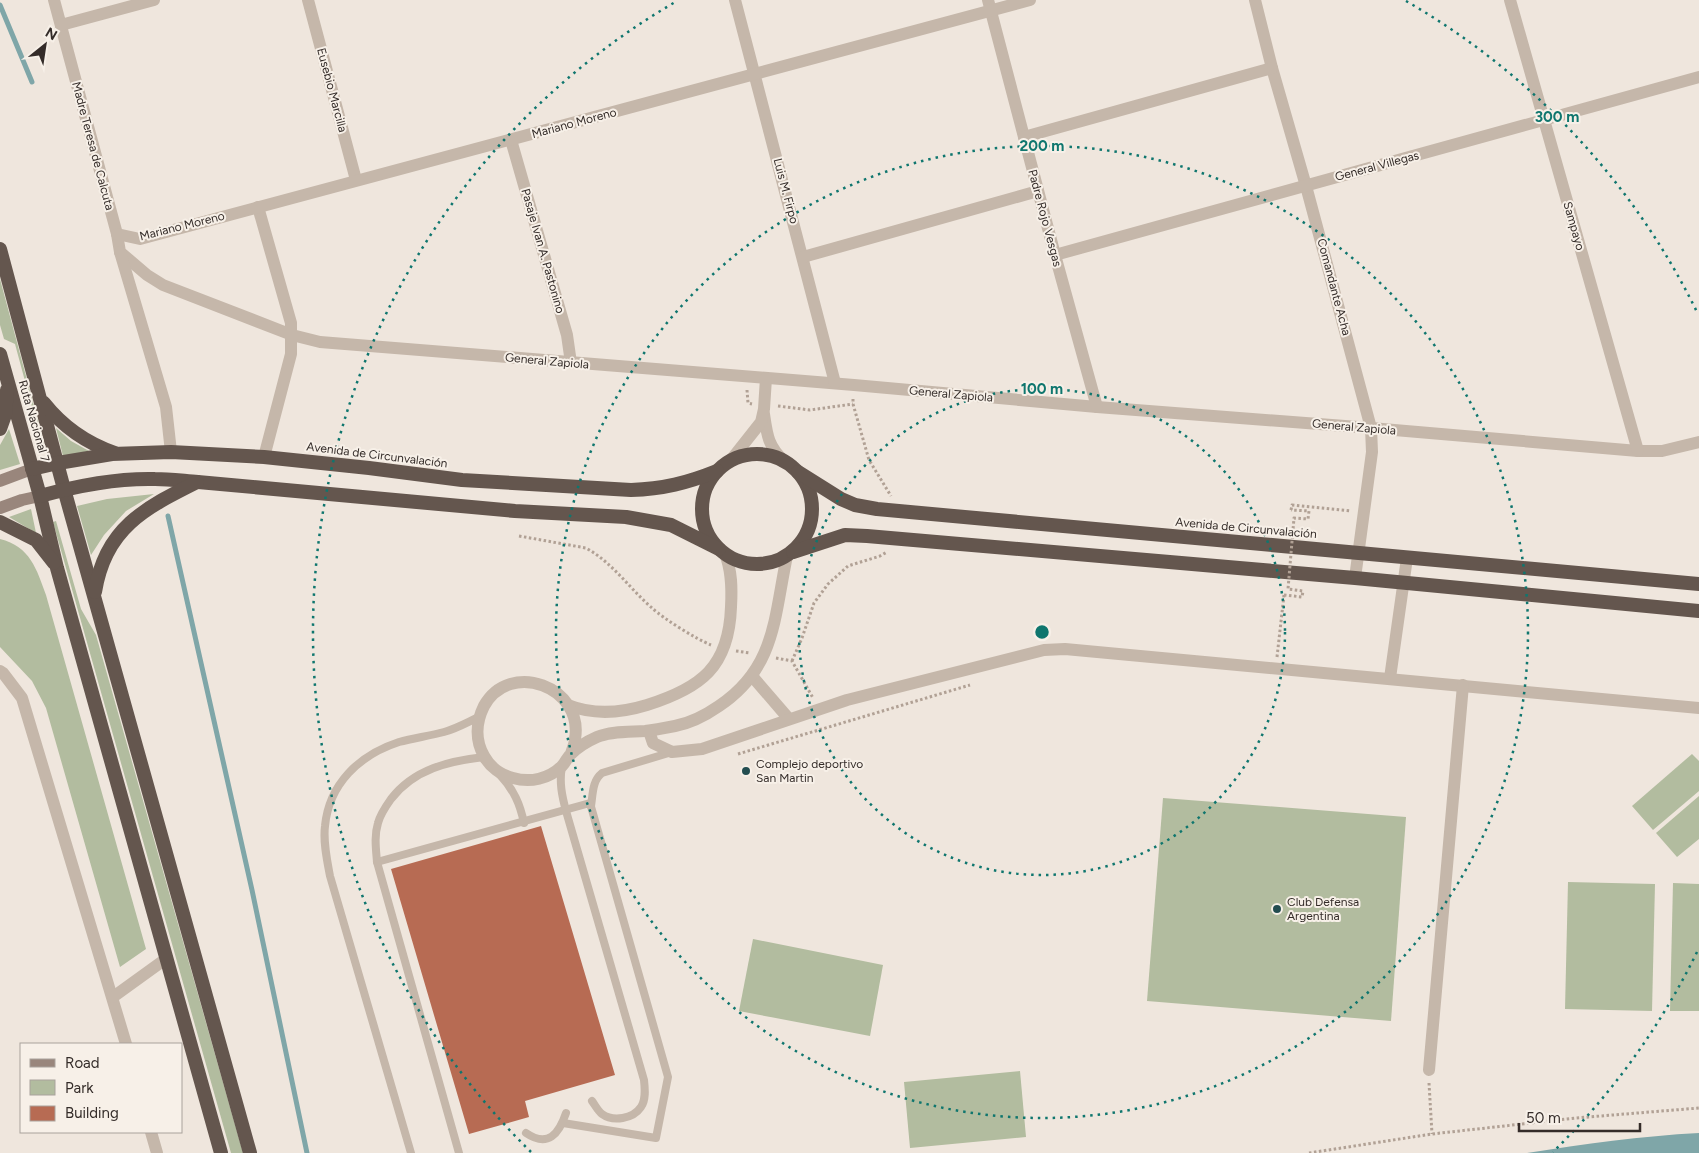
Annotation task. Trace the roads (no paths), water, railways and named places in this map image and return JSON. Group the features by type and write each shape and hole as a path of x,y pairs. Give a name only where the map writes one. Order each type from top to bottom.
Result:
{"highway":[{"path":"0,249 64,489 250,1153"},
{"name":"Ruta Nacional 7","path":"0,354 220,1153"},
{"path":"0,429 5,415 7,379"},
{"path":"41,398 64,425 75,433 100,447 121,454"},
{"name":"Avenida de Circunvalación","path":"32,469 58,462 112,454 170,452 264,457 462,480 631,490 675,486 717,471 732,460 749,455 767,455 784,461 841,499 855,505 877,509 1699,584"},
{"name":"Avenida de Circunvalación","path":"717,471 707,486 702,504 703,522 710,539 722,552"},
{"name":"Avenida de Circunvalación","path":"790,554 804,540 811,524 813,505 809,488 798,472"},
{"path":"40,496 64,489 128,480 154,479 198,482 515,511 626,517 671,525 738,562 757,565 775,562 790,554 845,535 1354,578 1699,611"},
{"path":"94,597 98,572 107,551 123,530 147,508 198,482"},
{"path":"0,522 36,540 58,568"}],"main road":[{"path":"0,480 32,469"},
{"path":"0,508 40,496"}],"street":[{"name":"Madre Teresa de Calcuta","path":"54,0 117,234 120,252 166,408 170,452"},
{"path":"61,25 154,0"},
{"name":"Eusebio Marcilla","path":"308,0 356,180"},
{"name":"Luis M. Firpo","path":"734,0 835,383"},
{"name":"Mariano Moreno","path":"117,234 140,239 755,74 990,5 1030,0"},
{"name":"Comandante Acha","path":"1255,0 1272,68 1372,428 1372,452 1365,512 1354,578"},
{"name":"Sampayo","path":"1510,0 1638,451"},
{"name":"Padre Rojo Vesgas","path":"990,5 1097,407"},
{"path":"1024,136 1272,68"},
{"name":"General Villegas","path":"1055,255 1699,77"},
{"name":"Pasaje Ivan A. Pastonino","path":"511,140 567,335 571,363"},
{"path":"803,257 1038,191"},
{"path":"258,207 291,323 292,335 291,354 264,457"},
{"name":"General Zapiola","path":"120,252 147,276 163,285 292,335 320,342 835,383 1097,407 1638,451 1662,451 1699,442"},
{"path":"766,378 764,407 767,438 774,451 784,461"},
{"path":"732,460 760,422 764,407"},
{"path":"568,705 581,710 614,712 668,698 702,680 722,655 728,636 732,591 730,567 722,552"},
{"path":"571,754 576,740 576,725 568,705 552,689 538,683 523,682 508,685 496,692 486,703 479,717 478,737 484,757 494,768 507,776 521,780 536,780 550,775 584,744 602,736 678,726 703,716 740,690 752,676 764,656 780,602 782,580 790,554"},
{"path":"1390,678 1405,584 1407,558"},
{"path":"648,731 653,743 672,752 702,749 847,700 1044,650 1064,649 1699,708"},
{"path":"0,671 22,698 126,1043"},
{"path":"752,676 789,719"},
{"path":"1429,1070 1463,685"},
{"path":"113,997 167,958"},
{"path":"151,1133 157,1153"}],"lane":[{"path":"411,1153 330,876 325,827 330,800 343,778 360,762 378,750 400,742 446,732 479,717"},
{"path":"563,1123 656,1138 668,1077 591,806 597,778 602,773 672,752"},
{"path":"459,1153 377,862 375,839 378,822 386,806 401,787 420,774 437,766 484,757"},
{"path":"562,766 560,787 566,811 644,1080 645,1093 641,1107 633,1114 624,1118 612,1118 601,1113 592,1101"},
{"path":"494,768 510,786 521,808 524,823"},
{"path":"377,862 524,823 590,803 591,806"},
{"path":"526,1133 546,1140 555,1135 563,1123 566,1113"}],"water":[{"path":"1699,1133 1699,1153 1527,1153 1656,1136"}],"waterway":[{"path":"0,5 32,82"},
{"path":"168,516 252,890 307,1153"}],"place":[{"name":"Complejo deportivo San Martin","path":"746,771"},
{"name":"Club Defensa Argentina","path":"1277,909"}]}
